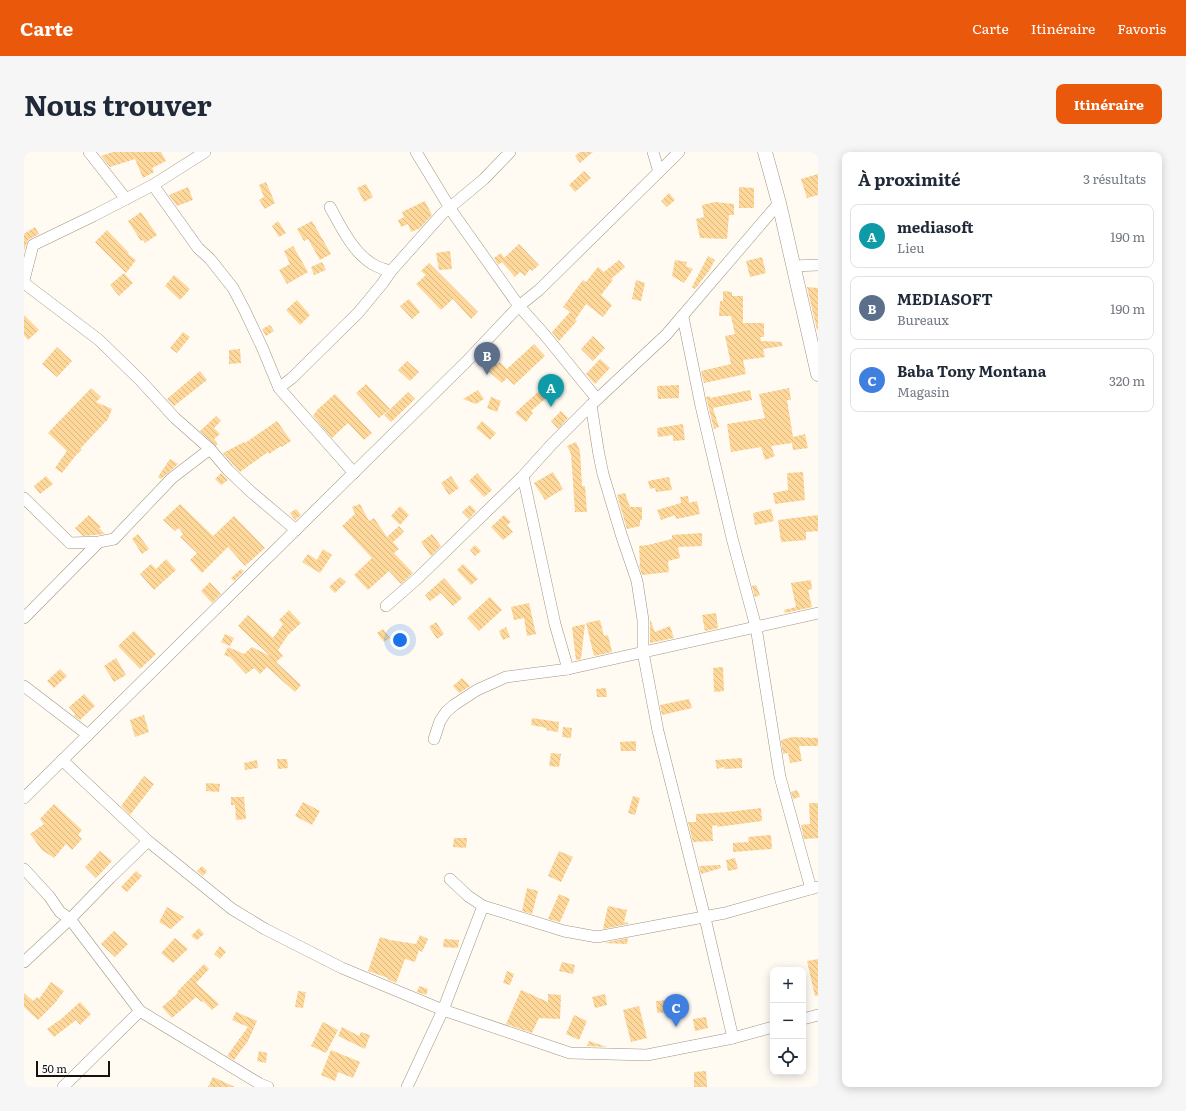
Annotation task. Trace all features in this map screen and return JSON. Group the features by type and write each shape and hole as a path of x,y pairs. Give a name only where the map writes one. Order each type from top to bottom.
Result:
{"street":[{"path":"89,152 126,199"},
{"path":"205,152 153,185 34,245 24,281 99,340 140,380 175,418 210,449 250,491 296,530"},
{"path":"416,152 450,207 519,306 544,334 594,402 599,455 603,474 637,580 643,620 643,652 658,731 705,918 733,1038"},
{"path":"279,388 292,378 358,313 382,284 390,271 450,207 488,175 510,152"},
{"path":"653,152 658,172"},
{"path":"24,798 466,362 519,306 539,290 678,152"},
{"path":"765,152 779,203 818,374"},
{"path":"153,185 198,248 210,259 233,288 250,321 279,388 354,473"},
{"path":"386,606 418,578 523,476 552,444 594,402 666,335 683,317 779,203"},
{"path":"330,207 344,233 366,260 376,266 390,271"},
{"path":"793,266 818,265"},
{"path":"450,879 468,896 483,906 564,931 597,937 705,918 814,888 784,796 776,760 756,627 732,538 702,413 683,317"},
{"path":"24,498 70,543 99,542 114,539 172,478 210,449"},
{"path":"523,476 556,624 568,669"},
{"path":"24,618 99,542"},
{"path":"434,739 440,721 446,712 454,705 477,690 506,677 568,669 818,613"},
{"path":"24,686 88,735"},
{"path":"62,760 148,841 232,908 265,929 342,968 443,1010 570,1053 647,1055 733,1038 770,1028"},
{"path":"24,962 70,919 148,841"},
{"path":"24,869 49,896 60,912 70,919 140,1011 260,1084 268,1087"},
{"path":"407,1087 443,1010 483,906"},
{"path":"63,1087 140,1011"},
{"path":"806,1018 818,1015"}],"building":[{"path":"113,152 161,152 166,161 152,168 154,172 143,178 135,159 110,167 101,156"},
{"path":"580,152 593,152 580,163 575,156"},
{"path":"584,171 591,178 575,192 569,185"},
{"path":"818,174 818,195 807,198 801,179"},
{"path":"266,182 275,203 265,209 259,200 264,197 259,185"},
{"path":"366,184 373,197 364,202 357,188"},
{"path":"188,187 193,200 177,206 169,195"},
{"path":"739,187 754,188 754,208 739,208"},
{"path":"669,193 675,200 667,207 661,201"},
{"path":"425,201 432,215 420,228 411,232 408,224 401,227 398,220 404,217 402,212"},
{"path":"715,202 734,204 734,215 729,215 727,239 700,238 696,219 704,217 702,205"},
{"path":"141,212 157,235 145,243 143,240 141,241 128,221"},
{"path":"278,221 286,233 279,237 272,226"},
{"path":"312,221 331,254 320,260 308,239 304,241 297,229"},
{"path":"35,227 39,234 28,240 24,250 24,234"},
{"path":"107,230 129,253 128,254 136,260 126,273 95,242"},
{"path":"519,244 539,265 532,271 530,269 525,276 520,272 515,277 502,262 498,265 494,258 501,253 504,258"},
{"path":"293,246 308,272 287,284 279,270 290,264 284,251"},
{"path":"450,251 452,269 439,270 436,253"},
{"path":"708,256 715,260 709,271 695,289 692,287"},
{"path":"762,257 766,273 750,277 746,261"},
{"path":"619,260 625,267 611,279 613,280 601,295 612,305 603,317 586,304 575,320 577,321 559,341 552,332 570,312 563,307 576,289 583,280 586,282 598,267 604,272"},
{"path":"675,260 687,262 686,266 693,269 684,283 672,276"},
{"path":"322,262 326,270 314,275 311,267"},
{"path":"429,263 478,312 471,319 453,299 441,310 416,284 426,275 421,271"},
{"path":"124,273 133,283 119,296 110,285"},
{"path":"174,275 190,289 180,300 165,286"},
{"path":"636,280 645,283 641,301 632,299"},
{"path":"807,287 818,288 818,330 817,330"},
{"path":"723,291 732,292 732,296 743,296 743,323 764,323 764,337 760,337 761,341 782,342 782,346 763,349 765,357 743,360 746,374 704,383 701,371 731,364 725,336 735,334 731,316 719,316 720,301 723,301"},
{"path":"409,299 420,312 412,319 400,306"},
{"path":"297,300 310,315 300,325 286,310"},
{"path":"24,315 39,330 28,340 24,335"},
{"path":"270,325 274,331 266,336 262,329"},
{"path":"183,332 190,337 177,353 170,348"},
{"path":"593,336 605,348 593,361 581,349"},
{"path":"534,344 545,356 514,385 507,378 502,383 487,370 495,362 497,365 500,362 507,369"},
{"path":"57,347 72,361 57,377 42,364"},
{"path":"240,349 241,363 229,364 229,350"},
{"path":"600,359 610,368 595,384 586,374"},
{"path":"407,361 419,372 410,381 398,370"},
{"path":"200,371 207,380 174,406 167,399"},
{"path":"366,384 390,409 379,418 356,393"},
{"path":"679,385 679,398 658,399 657,386"},
{"path":"91,388 101,397 96,402 112,409 107,421 80,449 82,450 62,473 55,468 67,451 48,433"},
{"path":"789,388 791,400 787,400 793,437 805,434 808,448 793,450 792,443 771,446 775,456 765,460 761,447 731,452 727,424 765,418 759,394"},
{"path":"478,390 484,399 476,404 463,399"},
{"path":"540,390 546,398 531,411 533,413 526,422 515,413"},
{"path":"750,390 752,400 713,408 719,427 714,429 706,397 710,396 710,398"},
{"path":"408,392 415,399 391,422 384,415"},
{"path":"335,394 372,433 364,440 348,423 332,438 313,416 318,409"},
{"path":"491,397 501,401 497,412 487,408"},
{"path":"561,411 568,418 558,429 551,421"},
{"path":"216,416 221,421 214,428 220,434 214,439 218,444 216,446 200,431"},
{"path":"277,421 291,441 269,454 268,452 240,472 223,453 244,442 245,443"},
{"path":"482,421 496,433 490,440 476,428"},
{"path":"683,424 685,440 673,441 673,435 658,437 657,428"},
{"path":"576,442 580,451 582,486 585,486 587,512 575,512 571,454 567,446"},
{"path":"170,459 178,464 161,479 158,477"},
{"path":"553,472 563,489 545,500 534,483"},
{"path":"803,472 805,500 775,504 773,493 788,490 787,473"},
{"path":"221,473 228,480 221,485 215,479"},
{"path":"477,473 492,490 484,497 469,481"},
{"path":"46,476 53,484 40,494 34,486"},
{"path":"451,476 459,488 449,495 441,483"},
{"path":"669,477 672,490 656,492 655,488 650,489 648,481"},
{"path":"625,493 630,507 642,507 642,520 640,520 640,526 627,529 617,495"},
{"path":"688,496 689,503 697,501 700,514 676,519 675,515 661,520 657,510 681,503 680,497"},
{"path":"180,504 213,536 234,516 265,548 245,566 228,547 202,573 190,560 197,553 180,537 183,534 179,528 175,531 163,520"},
{"path":"360,504 369,521 374,518 387,537 399,526 404,532 393,542 399,549 394,553 413,573 401,584 389,571 368,590 354,575 372,558 342,526 355,514 352,507"},
{"path":"470,505 476,511 469,519 462,512"},
{"path":"400,506 409,515 400,525 391,516"},
{"path":"296,509 301,515 295,520 290,513"},
{"path":"771,509 774,521 755,525 753,513"},
{"path":"89,515 101,527 99,528 105,534 83,536 75,528"},
{"path":"504,515 511,522 507,525 513,532 503,540 491,527"},
{"path":"818,515 818,531 806,532 806,540 781,542 778,520"},
{"path":"702,533 702,546 678,547 680,558 668,561 669,572 642,575 639,565 639,546 672,539 672,535"},
{"path":"138,534 149,549 142,554 132,539"},
{"path":"432,534 441,546 431,556 421,542"},
{"path":"475,545 481,551 475,556 470,550"},
{"path":"323,549 332,555 320,573 302,562 308,554 317,560"},
{"path":"166,559 176,570 154,590 140,574 151,564 156,569"},
{"path":"463,564 478,579 471,585 457,570"},
{"path":"241,569 244,571 234,581 231,578"},
{"path":"340,577 346,582 335,593 329,587"},
{"path":"444,578 462,598 453,606 441,593 430,601 425,595"},
{"path":"811,580 812,589 808,590 812,607 785,613 784,610 796,607 791,583"},
{"path":"210,582 221,594 212,603 201,591"},
{"path":"756,585 760,595 755,597 752,586"},
{"path":"490,597 502,610 479,631 467,618"},
{"path":"529,603 536,634 527,636 524,618 514,620 511,607"},
{"path":"289,610 301,623 288,635 278,650 283,656 276,662 301,685 295,692 267,667 260,674 254,668 246,674 230,657 224,655 228,647 244,654 252,647 270,656 238,626 248,615 273,638 283,624 279,620"},
{"path":"716,613 718,628 705,631 702,615"},
{"path":"650,619 655,632 670,626 674,638 650,643"},
{"path":"600,620 604,636 608,635 612,652 594,656 586,623"},
{"path":"436,622 444,634 437,639 429,627"},
{"path":"585,624 581,659 576,660 572,627"},
{"path":"506,627 510,637 503,640 499,631"},
{"path":"383,629 390,638 384,642 377,633"},
{"path":"134,631 156,654 140,669 118,646"},
{"path":"225,634 234,638 230,646 221,642"},
{"path":"116,658 126,675 114,682 104,666"},
{"path":"723,667 724,691 714,692 713,668"},
{"path":"60,669 67,676 54,688 47,681"},
{"path":"462,678 470,686 459,693 453,686"},
{"path":"606,688 607,697 597,697 596,689"},
{"path":"84,694 95,706 80,720 74,716 75,714 69,707"},
{"path":"689,699 692,708 662,715 660,705"},
{"path":"144,715 149,732 135,737 130,720"},
{"path":"532,718 559,722 558,732 531,725"},
{"path":"563,727 572,728 571,738 562,737"},
{"path":"792,737 818,738 818,746 799,746 802,761 790,763 788,753 783,754 781,740"},
{"path":"636,741 636,751 621,751 620,742"},
{"path":"551,753 561,754 559,767 549,766"},
{"path":"742,758 742,768 725,769 724,767 717,769 715,760"},
{"path":"277,759 287,759 288,768 278,769"},
{"path":"257,760 258,768 245,770 244,763"},
{"path":"144,776 154,784 130,815 121,806"},
{"path":"206,783 220,784 219,792 206,791"},
{"path":"797,790 800,797 793,799 791,792"},
{"path":"633,796 640,798 635,815 628,813"},
{"path":"231,797 244,797 246,819 236,820 235,805 231,805"},
{"path":"303,802 320,811 312,825 295,816"},
{"path":"809,803 818,803 818,838 804,839 801,825 810,824"},
{"path":"54,804 82,830 78,835 82,839 72,850 66,844 54,858 42,850 30,834 44,824 40,819"},
{"path":"761,808 762,821 717,827 717,825 712,826 713,841 693,842 688,822 696,822 696,814"},
{"path":"771,835 772,849 733,852 733,843 749,842 748,837"},
{"path":"454,838 467,838 466,848 453,847"},
{"path":"100,851 112,861 96,878 85,867"},
{"path":"559,851 573,857 561,882 548,876"},
{"path":"735,858 738,869 728,871 726,860"},
{"path":"720,865 721,868 701,874 699,866"},
{"path":"202,866 207,871 203,876 197,871"},
{"path":"136,871 142,876 127,892 121,887"},
{"path":"527,888 538,891 532,914 522,911"},
{"path":"559,894 570,899 560,922 548,919"},
{"path":"608,906 627,910 624,922 628,924 603,929"},
{"path":"167,907 184,917 171,929 159,922"},
{"path":"199,928 204,934 197,940 191,936"},
{"path":"114,931 128,944 115,957 101,944"},
{"path":"420,935 428,939 422,952 419,950 415,962 405,959 396,983 388,978 368,971 380,937 416,944"},
{"path":"175,938 188,949 173,963 161,953"},
{"path":"628,938 627,944 604,943"},
{"path":"444,939 459,940 458,948 443,947"},
{"path":"220,946 226,952 220,959 214,954"},
{"path":"818,959 818,996 815,996 807,961"},
{"path":"562,962 575,965 573,974 559,971"},
{"path":"204,964 209,969 196,983 219,1004 212,1010 203,1001 202,1002 196,997 172,1018 162,1007 178,993 177,992"},
{"path":"507,971 514,974 510,985 503,983"},
{"path":"51,982 64,991 55,1003 38,1020 24,1007 24,993 33,1001 37,997 39,999"},
{"path":"419,986 428,989 426,995 417,992"},
{"path":"521,990 548,1002 548,994 561,995 560,1019 539,1018 532,1033 506,1024"},
{"path":"298,991 306,992 303,1008 295,1007"},
{"path":"605,994 607,1005 595,1008 592,997"},
{"path":"669,1000 670,1012 657,1013 656,1001"},
{"path":"80,1002 91,1014 80,1025 76,1020 54,1037 47,1029 59,1021"},
{"path":"639,1006 647,1038 631,1042 623,1010"},
{"path":"236,1012 257,1021 248,1041 234,1060 227,1056 248,1027 232,1020"},
{"path":"574,1015 587,1021 579,1040 566,1034"},
{"path":"706,1017 708,1028 695,1031 693,1019"},
{"path":"323,1022 338,1030 326,1053 311,1046"},
{"path":"342,1027 359,1036 361,1032 370,1035 365,1049 338,1036"},
{"path":"589,1041 607,1047 587,1046"},
{"path":"331,1050 360,1062 353,1078 338,1072 335,1081 321,1075"},
{"path":"259,1051 267,1053 266,1063 257,1061"},
{"path":"706,1071 707,1087 694,1087 694,1072"},
{"path":"213,1077 235,1087 208,1087"}],"place":[{"name":"MEDIASOFT","path":"487,375"},
{"name":"mediasoft","path":"551,407"},
{"name":"Baba Tony Montana","path":"676,1027"}]}
